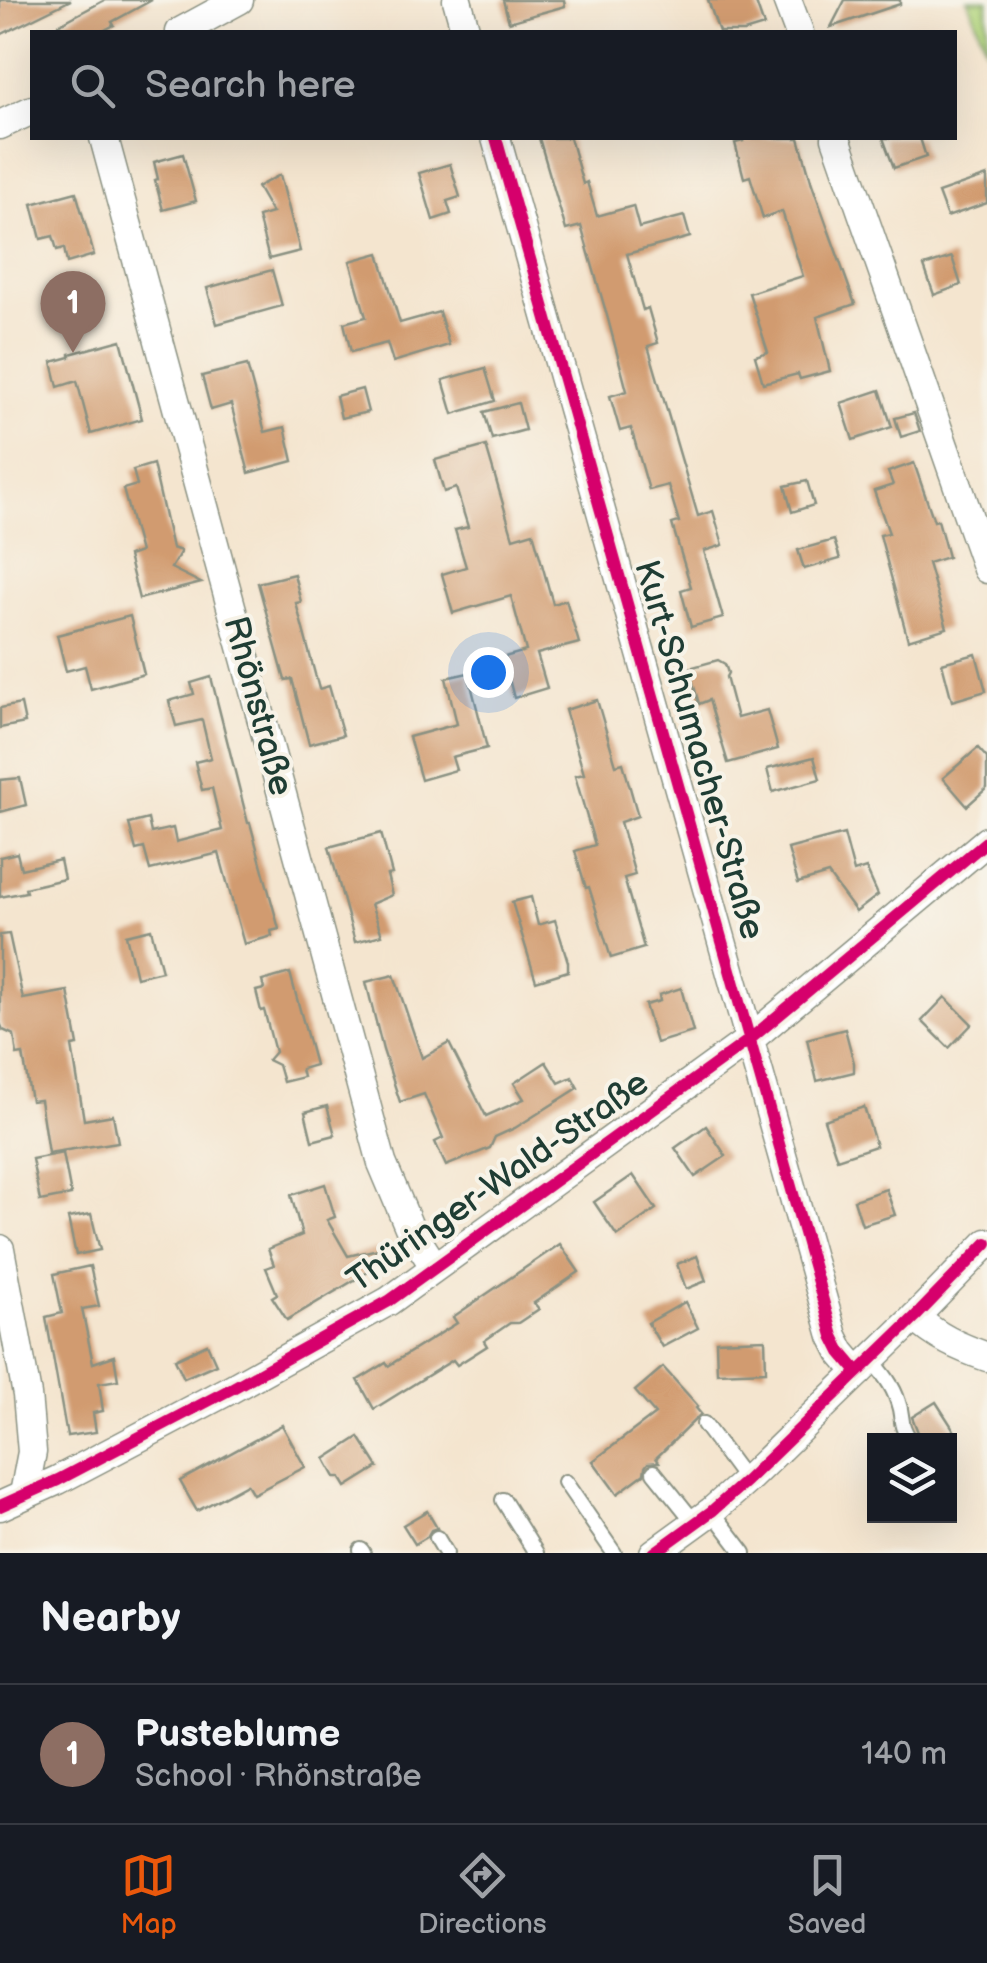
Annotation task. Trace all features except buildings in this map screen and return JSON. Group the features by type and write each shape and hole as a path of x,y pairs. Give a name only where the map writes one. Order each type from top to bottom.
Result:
{"street":[{"path":"184,30 239,0"},
{"path":"457,0 465,30"},
{"path":"788,0 798,30"},
{"path":"0,124 30,111"},
{"name":"Rhönstraße","path":"105,140 382,1162 408,1227 434,1266"},
{"name":"Kurt-Schumacher-Straße","path":"497,140 833,1336 841,1352 865,1366"},
{"path":"837,140 987,569"},
{"name":"Thüringer-Wald-Straße","path":"12,1500 231,1389 388,1300 749,1040 987,841"},
{"path":"654,1553 746,1481 987,1243"},
{"path":"0,1248 27,1395 32,1452 12,1500"},
{"path":"915,1317 931,1332 987,1357"}],"lane":[{"path":"865,1366 887,1378 900,1406 900,1424 906,1433"},
{"path":"704,1424 746,1481"},
{"path":"654,1472 744,1553"},
{"path":"565,1482 614,1553"},
{"path":"503,1500 536,1553"},
{"path":"437,1538 446,1553"}],"green space":[{"path":"968,0 987,0 987,50"}],"cycle path":[{"path":"497,140 833,1336 858,1372"},
{"path":"0,1506 58,1480 231,1389 389,1301 749,1040 987,841"},
{"path":"654,1553 746,1481 987,1243"}],"place":[{"name":"Pusteblume","path":"73,353"}]}
